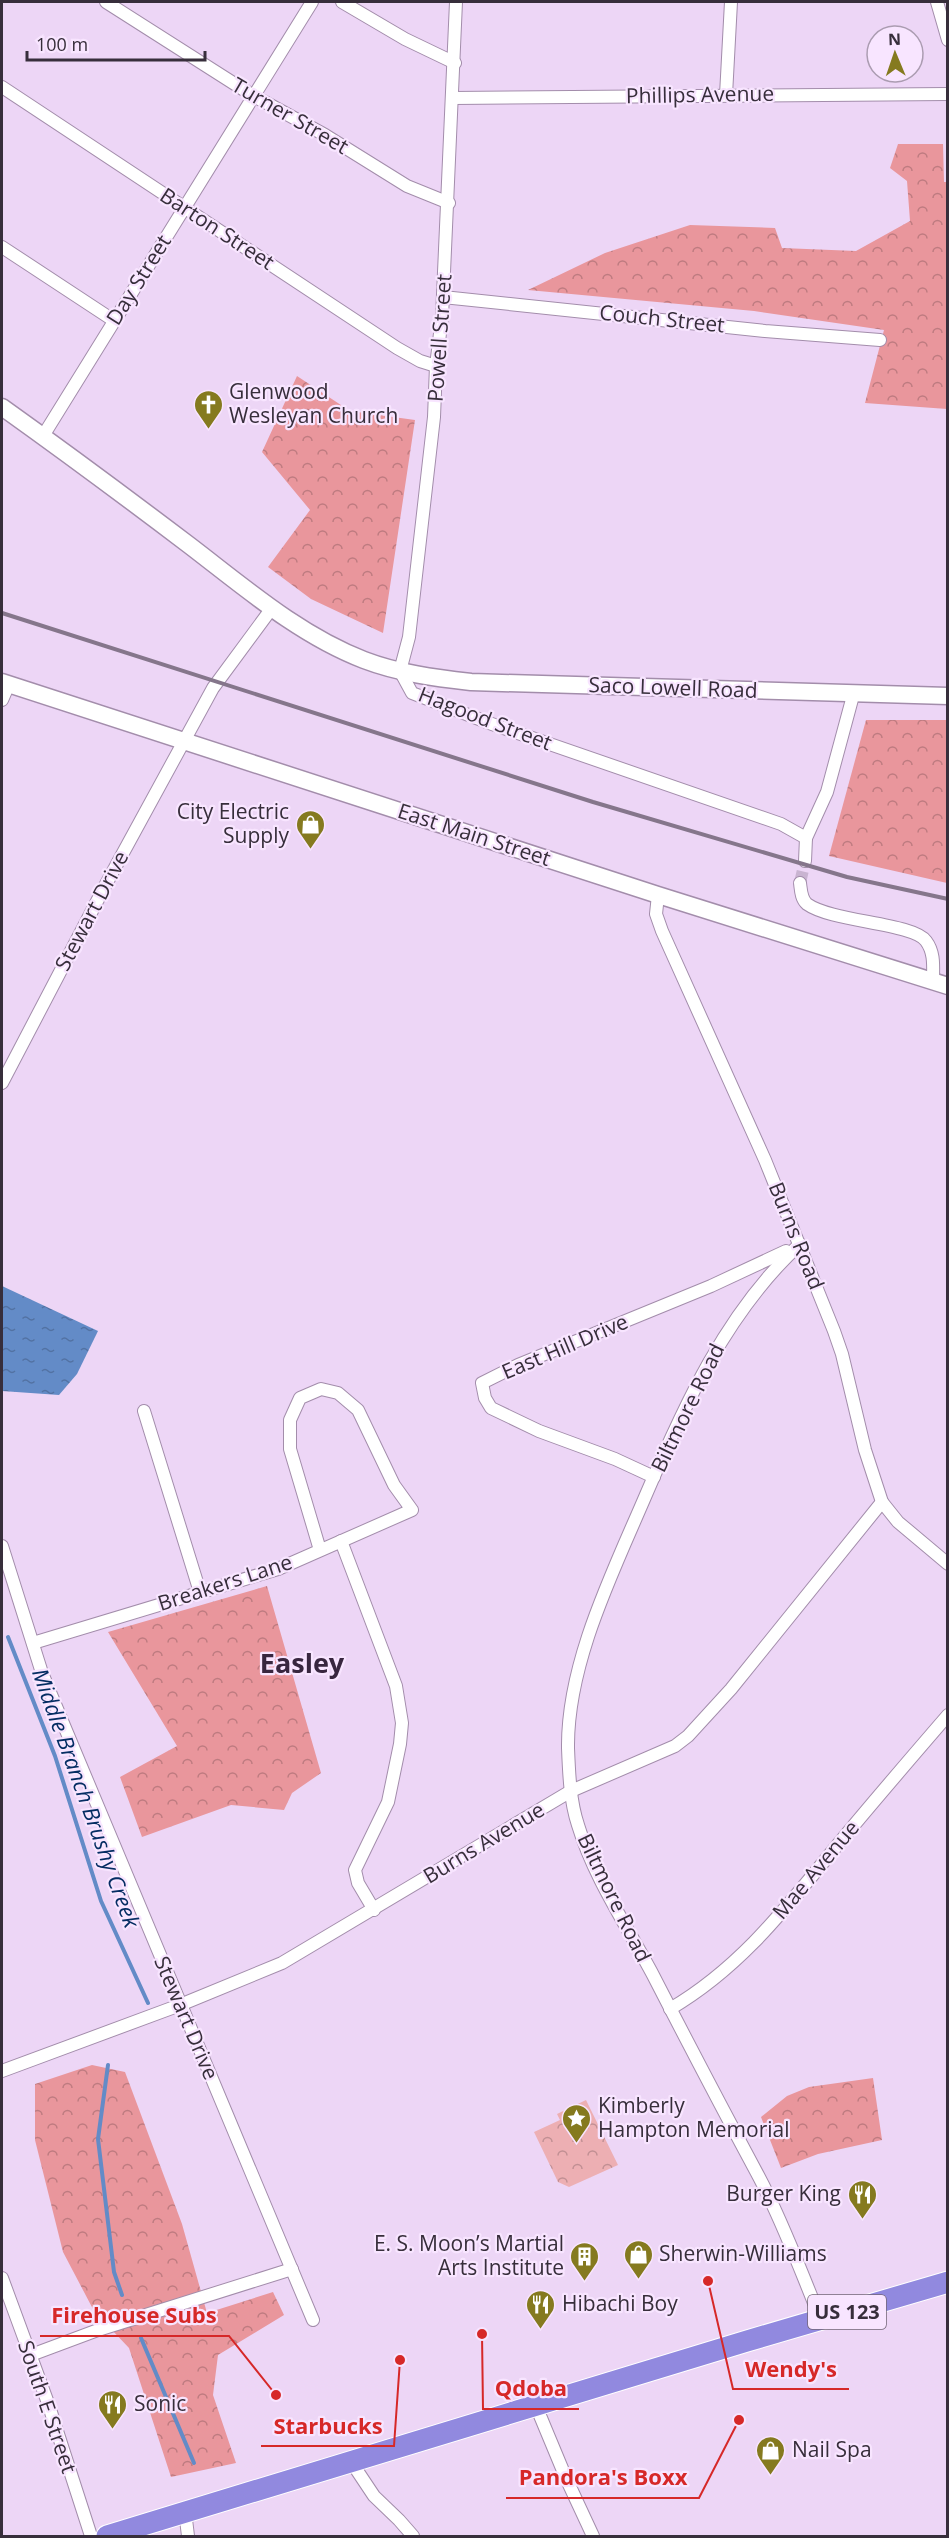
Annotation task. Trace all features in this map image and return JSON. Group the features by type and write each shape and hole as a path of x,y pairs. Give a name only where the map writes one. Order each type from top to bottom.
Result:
{"highway":[{"name":"US 123","path":"107,2536 948,2282"}],"street":[{"name":"Turner Street","path":"106,2 252,95 325,135 408,186 449,203"},
{"name":"Day Street","path":"43,436 252,95 312,2"},
{"path":"342,2 405,39 455,63"},
{"name":"Powell Street","path":"400,671 409,637 434,417 449,203 456,2"},
{"path":"726,95 731,2"},
{"path":"937,2 948,40"},
{"name":"Barton Street","path":"2,87 397,348 420,361 436,366"},
{"name":"Phillips Avenue","path":"453,98 948,94"},
{"path":"2,248 113,320"},
{"name":"Couch Street","path":"443,297 776,332 880,340"},
{"name":"Hagood Street","path":"2,407 272,608 324,642 364,660 400,671 412,693 489,723 781,824 806,838"},
{"name":"Stewart Drive","path":"2,1083 105,886 218,681 272,608"},
{"name":"Saco Lowell Road","path":"400,671 471,682 948,696"},
{"path":"2,700 5,683"},
{"name":"East Main Street","path":"5,683 658,895 940,983"},
{"path":"805,861 806,838 827,792 854,692"},
{"path":"800,883 802,897 807,904 840,917 913,932 925,938 932,951 940,983"},
{"name":"Burns Road","path":"658,895 657,914 662,931 765,1160 842,1354 865,1450 882,1502 898,1522 948,1563"},
{"name":"Biltmore Road","path":"800,1244 773,1269 719,1344 654,1477 603,1598 582,1656 572,1703 568,1746 571,1791 578,1825 601,1880 763,2185 821,2320"},
{"name":"East Hill Drive","path":"654,1477 615,1459 539,1431 491,1408 485,1398 483,1383 518,1365 722,1281 800,1244"},
{"name":"Breakers Lane","path":"33,1642 278,1569 412,1510 394,1485 358,1410 338,1394 321,1389 300,1398 290,1420 290,1449 320,1550"},
{"path":"144,1411 200,1592"},
{"name":"Burns Avenue","path":"2,2071 180,2005 282,1963 571,1791 675,1746 688,1736 731,1689 882,1502"},
{"path":"342,1541 396,1686 402,1723 388,1803 355,1870 358,1883 374,1910"},
{"name":"Stewart Drive","path":"2,1546 42,1672 313,2320"},
{"name":"Mae Avenue","path":"670,2009 713,1982 738,1960 780,1915 948,1715"},
{"path":"31,2355 98,2330 291,2269"},
{"name":"South E Street","path":"2,2278 31,2355 91,2536"},
{"path":"536,2406 593,2536"},
{"path":"352,2463 374,2496 413,2536"},
{"path":"184,2511 188,2536"}],"green space":[{"path":"898,144 943,144 944,182 948,182 947,409 865,403 884,330 754,311 528,290 605,253 690,225 775,228 782,248 856,251 910,221 907,181 890,168"},
{"path":"297,376 350,411 415,420 383,633 311,599 268,567 310,510 262,452"},
{"path":"866,720 947,720 947,883 829,856"},
{"path":"267,1586 321,1773 292,1793 284,1810 231,1805 142,1837 120,1777 177,1746 108,1632"},
{"path":"92,2065 125,2072 182,2224 207,2313 273,2292 284,2315 218,2355 213,2395 236,2463 171,2477 129,2348 94,2311 63,2252 35,2140 35,2084"},
{"path":"873,2078 882,2140 818,2154 781,2168 761,2117 787,2096 809,2087"},
{"path":"586,2100 618,2165 569,2187 558,2182 534,2132 560,2120 557,2114"}],"water":[{"path":"2,1286 98,1331 77,1374 59,1395 2,1391"}],"waterway":[{"name":"Middle Branch Brushy Creek","path":"8,1637 55,1756 101,1901 148,2003"},
{"name":"Middle Branch Brushy Creek","path":"108,2065 98,2139 114,2272 122,2295"},
{"name":"Middle Branch Brushy Creek","path":"141,2338 194,2463"}],"tunnel":[{"path":"800,883 805,861"}],"railway":[{"path":"2,613 593,802 847,877 948,899"}],"place":[{"name":"Glenwood Wesleyan Church","path":"208,430"},
{"name":"City Electric Supply","path":"310,850"},
{"name":"Kimberly Hampton Memorial","path":"577,2144"},
{"name":"Burger King","path":"862,2220"},
{"name":"Sherwin-Williams","path":"638,2280"},
{"name":"Wendy's","path":"708,2281"},
{"name":"E. S. Moon’s Martial Arts Institute","path":"585,2282"},
{"name":"Hibachi Boy","path":"541,2330"},
{"name":"Qdoba","path":"482,2334"},
{"name":"Starbucks","path":"400,2360"},
{"name":"Firehouse Subs","path":"276,2395"},
{"name":"Pandora's Boxx","path":"739,2420"},
{"name":"Sonic","path":"113,2430"},
{"name":"Nail Spa","path":"771,2476"}],"district":[{"name":"Easley","path":"302,1664"}]}
